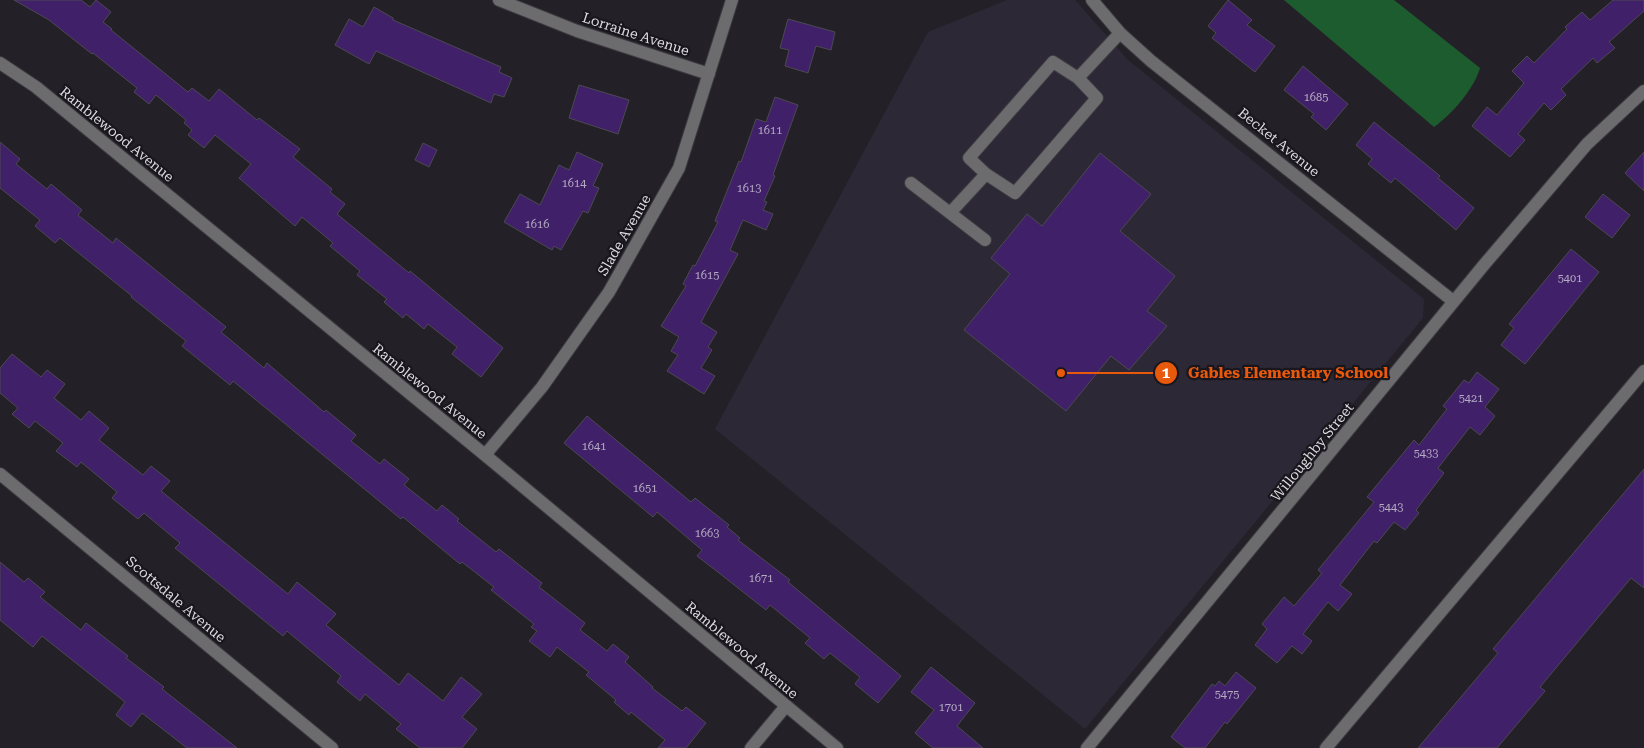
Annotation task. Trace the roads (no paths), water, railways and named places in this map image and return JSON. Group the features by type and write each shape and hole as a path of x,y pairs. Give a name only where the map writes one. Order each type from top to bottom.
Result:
{"street":[{"name":"Lorraine Avenue","path":"499,0 577,31 708,74"},
{"name":"Slade Avenue","path":"485,455 542,387 610,292 680,168 732,0"},
{"name":"Becket Avenue","path":"1092,0 1120,33 1151,61 1453,301"},
{"path":"1078,78 1120,33"},
{"path":"1053,62 1078,78 1097,98 1015,193 986,174 969,158 1053,62"},
{"name":"Ramblewood Avenue","path":"0,63 36,87 485,455 837,748"},
{"name":"Willoughby Street","path":"1087,748 1369,406 1453,301 1587,144 1644,91"},
{"path":"950,213 986,174"},
{"path":"912,183 985,240"},
{"path":"1326,748 1644,371"},
{"name":"Scottsdale Avenue","path":"0,474 332,748"},
{"path":"751,748 786,706"}],"place":[{"name":"Gables Elementary School","path":"1061,373"}]}
